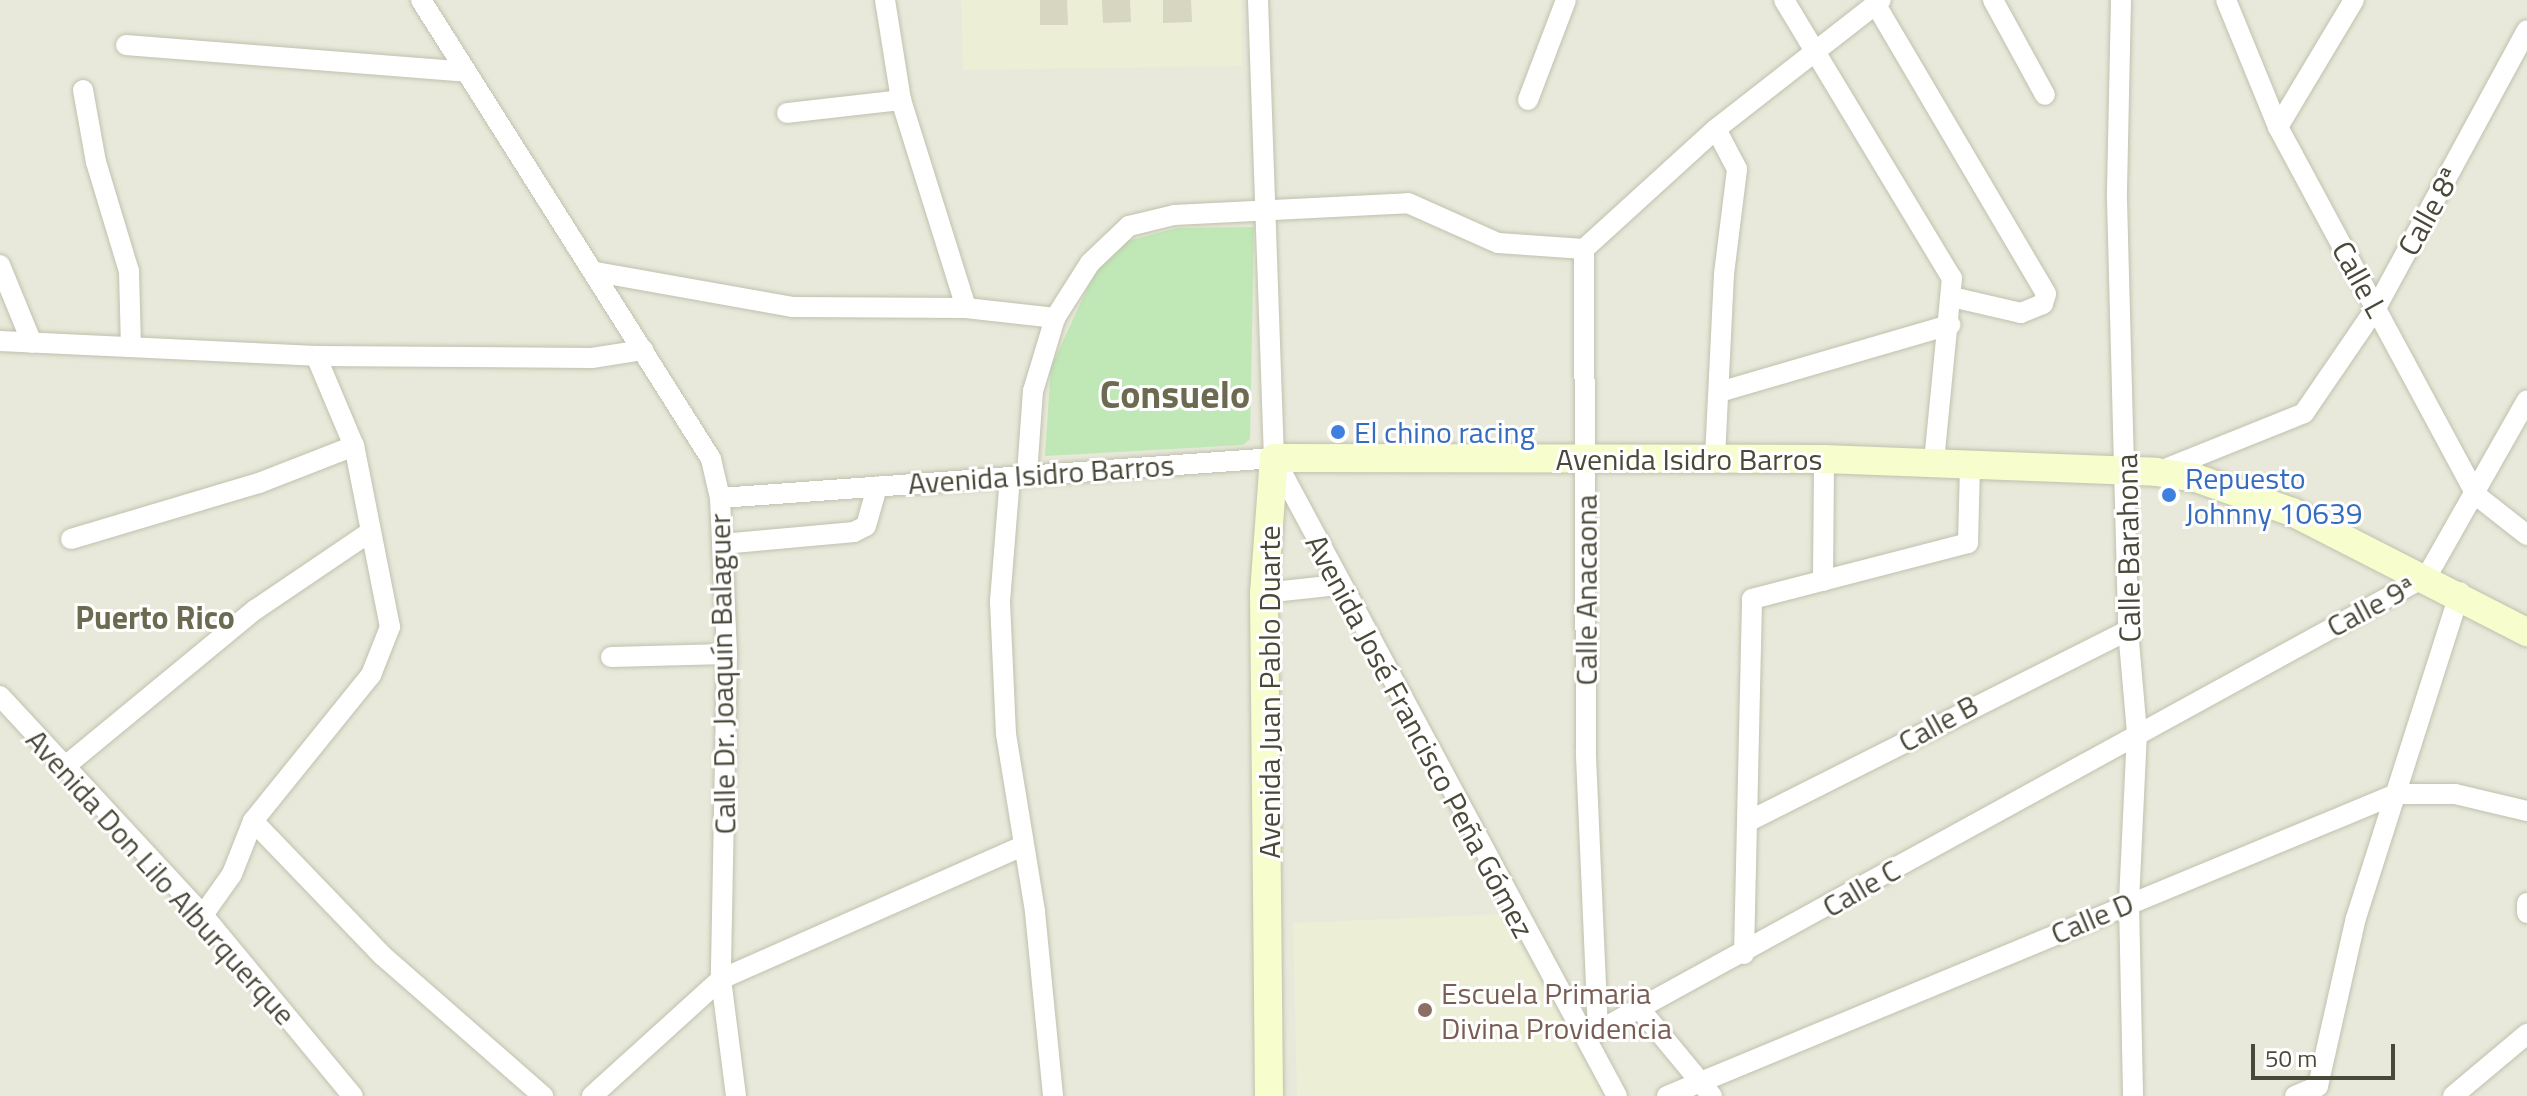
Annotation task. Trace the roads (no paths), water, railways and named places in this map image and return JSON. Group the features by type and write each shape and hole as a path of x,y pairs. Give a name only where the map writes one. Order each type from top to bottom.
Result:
{"street":[{"name":"Calle Dr. Joaquín Balaguer","path":"421,0 596,272 711,459 720,498 727,654 721,979 736,1096"},
{"path":"885,0 901,100 966,308"},
{"name":"Avenida Juan Pablo Duarte","path":"1258,0 1262,215 1274,458 1264,593 1269,1096"},
{"path":"1528,100 1566,0"},
{"path":"1784,0 1811,49 1945,259 1952,297 1934,463"},
{"path":"1993,0 2045,95"},
{"name":"Calle Barahona","path":"2121,0 2117,199 2142,472 2128,630 2137,732 2129,902 2133,1096"},
{"name":"Calle L","path":"2226,0 2278,127 2476,495 2527,535"},
{"path":"2278,127 2354,0"},
{"path":"1053,1096 1023,846 1006,734 1000,612 1033,391 1055,318 1121,229 1174,215 1262,215 1414,204 1498,243 1584,249 1716,129 1811,49 1878,3 2046,294 2043,304 2021,313 1952,297"},
{"name":"Calle 8ª","path":"2142,472 2304,413 2376,308 2527,30"},
{"path":"126,45 466,72"},
{"path":"83,90 96,162 129,271 131,346"},
{"path":"787,113 901,100"},
{"path":"1715,458 1737,169 1716,129"},
{"name":"Calle Anacaona","path":"1584,249 1590,1035"},
{"path":"0,265 32,343"},
{"path":"596,272 792,307 966,308 1055,318"},
{"path":"1719,392 1950,325"},
{"path":"0,341 316,356 592,358 643,350"},
{"path":"203,915 232,874 253,821 371,675 390,627 354,446 316,356"},
{"name":"Calle 9ª","path":"2137,732 2427,576 2476,495 2527,400"},
{"path":"71,539 259,483 354,446"},
{"name":"Avenida Isidro Barros","path":"720,498 1274,458 1824,459 2142,472 2196,478 2292,512 2460,592 2527,632"},
{"name":"Avenida José Francisco Peña Gómez","path":"1274,458 1338,585 1590,1035 1617,1096"},
{"path":"1823,581 1824,459"},
{"path":"1744,954 1751,820 1751,603 1968,543 1970,465"},
{"path":"722,544 854,532 866,526 877,487"},
{"path":"63,768 255,610 370,532"},
{"path":"1264,593 1338,585"},
{"path":"2295,1096 2318,1086 2356,918 2460,592"},
{"name":"Calle B","path":"1751,820 2128,630"},
{"path":"611,657 727,654"},
{"name":"Avenida Don Lilo Alburquerque","path":"0,696 63,768 203,915 353,1096"},
{"name":"Calle C","path":"1590,1035 1744,954 2137,732"},
{"name":"Calle D","path":"1667,1096 1706,1090 2129,902 2396,794 2455,794 2527,811"},
{"path":"253,821 383,956 543,1096"},
{"path":"592,1096 721,979 1023,846"},
{"path":"2527,903 2527,913"},
{"path":"1640,1009 1706,1090"},
{"path":"2453,1096 2527,1034"}],"place":[{"name":"El chino racing","path":"1338,432"},
{"name":"Repuesto Johnny 10639","path":"2169,495"},
{"name":"Escuela Primaria Divina Providencia","path":"1425,1010"}],"district":[{"name":"Consuelo","path":"1175,395"},
{"name":"Puerto Rico","path":"155,617"}]}
